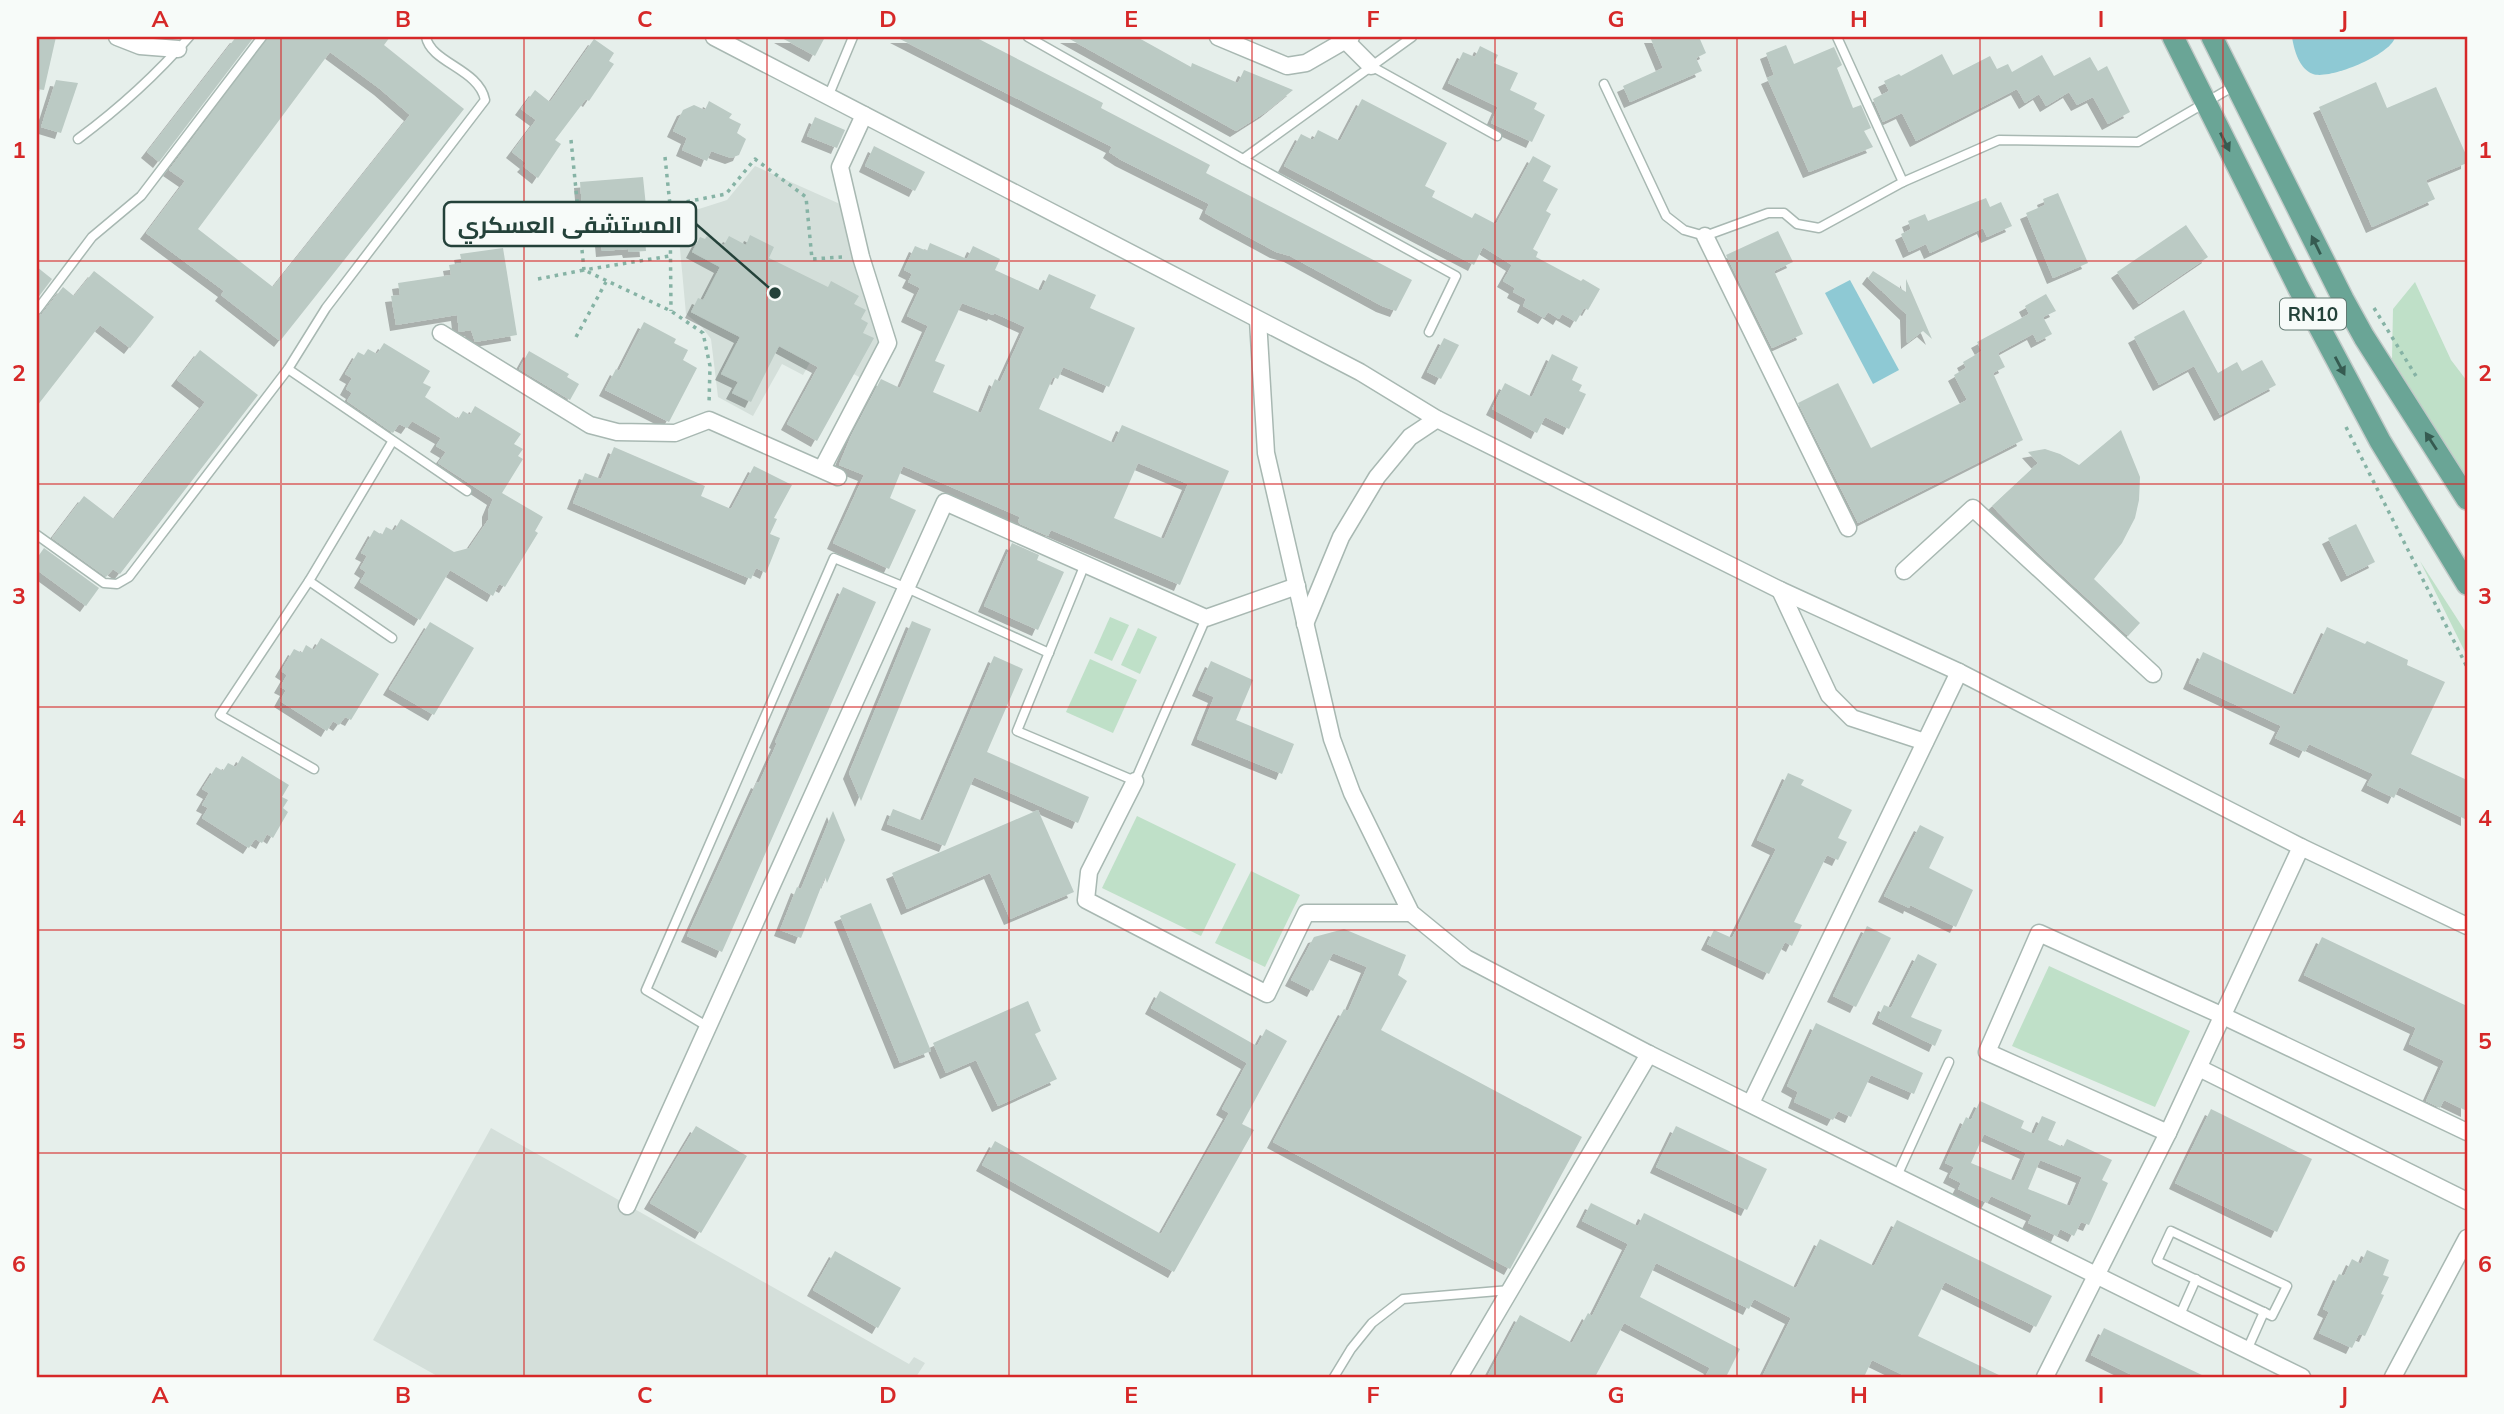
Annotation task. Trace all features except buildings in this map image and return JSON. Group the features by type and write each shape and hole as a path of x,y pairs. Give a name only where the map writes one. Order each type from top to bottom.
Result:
{"main road":[{"name":"RN10","path":"2173,37 2204,103 2380,441 2467,584"},
{"name":"RN10","path":"2212,37 2348,309 2467,499"}],"street":[{"path":"117,37 140,46 183,43"},
{"path":"714,37 1360,372 1437,419 1780,590 1959,672 2301,847 2467,926"},
{"path":"1218,37 1287,66 1306,63 1348,39 1371,66"},
{"path":"822,469 888,343 862,257 840,167 864,115"},
{"path":"1705,236 1848,528"},
{"path":"1258,320 1266,453 1332,739 1352,793 1411,913 1466,958 1649,1054 2302,1377"},
{"path":"442,333 590,425 617,432 675,433 709,420 838,477"},
{"path":"1306,624 1340,537 1377,477 1410,437 1437,419"},
{"path":"627,1206 945,502 1206,618 1297,586"},
{"path":"1904,571 1973,508 2153,674"},
{"path":"1780,590 1829,695 1852,718 1925,742"},
{"path":"1751,1103 1959,672"},
{"path":"1135,781 1089,872 1086,900 1267,994 1307,913 1411,913"},
{"path":"2045,1377 2168,1133 2221,1014 2301,847"},
{"path":"2168,1133 1987,1052 2039,933 2221,1014 2467,1132"},
{"path":"1459,1377 1649,1054"},
{"path":"2199,1068 2467,1201"},
{"path":"2393,1377 2467,1238"}],"lane":[{"path":"37,310 92,237 141,197 262,37"},
{"path":"37,535 104,583 117,584 129,577 288,369 326,308 485,100 483,90 476,81 434,50 426,42 426,37"},
{"path":"828,97 853,37"},
{"path":"1028,37 1456,276 1429,332"},
{"path":"1243,159 1412,37"},
{"path":"1837,37 1903,182"},
{"path":"78,139 97,125 183,43"},
{"path":"1371,66 1497,136"},
{"path":"1604,83 1666,216 1684,230 1705,236 1768,213 1784,214 1797,224 1819,228 1903,182 1999,140 2138,142 2236,85"},
{"path":"288,369 467,491"},
{"path":"314,769 220,716 309,582 392,442"},
{"path":"709,1028 646,990 834,558 1049,653"},
{"path":"1085,564 1017,731 1135,781 1206,618"},
{"path":"309,582 392,638"},
{"path":"1897,1175 1949,1062"},
{"path":"2171,1231 2287,1286 2273,1316 2264,1312 2157,1261 2171,1231"},
{"path":"2179,1317 2196,1279"},
{"path":"1334,1377 1351,1349 1372,1323 1403,1299 1510,1290"},
{"path":"2247,1350 2264,1312"}],"path":[{"path":"571,140 584,270"},
{"path":"665,156 670,205 671,311"},
{"path":"670,205 726,194 755,159 806,197 812,258 862,257"},
{"path":"538,279 670,256"},
{"path":"584,270 671,311 703,333 710,366 709,420"},
{"path":"576,337 606,282"},
{"path":"2368,297 2417,378"},
{"path":"2343,421 2467,667"}],"shaded area":[{"path":"755,166 840,204 880,344 861,378 815,353 803,375 782,364 753,416 718,397 711,339 702,327 686,314 677,216 727,200"},
{"path":"491,1128 909,1364 914,1357 925,1363 916,1377 439,1377 373,1340"}],"green space":[{"path":"2415,282 2451,360 2467,381 2467,479 2392,359 2393,309"},
{"path":"2420,561 2467,634 2467,656"},
{"path":"1110,617 1129,625 1112,661 1094,653"},
{"path":"1138,628 1157,637 1140,674 1121,665"},
{"path":"1090,659 1137,680 1113,733 1066,712"},
{"path":"1137,816 1236,864 1201,936 1102,888"},
{"path":"1251,871 1300,895 1265,967 1215,943"},
{"path":"2049,966 2190,1031 2155,1107 2012,1046"}],"water":[{"path":"2292,37 2395,37 2391,44 2372,58 2346,69 2321,75 2308,72 2304,68"},
{"path":"1850,280 1899,370 1873,384 1825,293"}],"place":[{"name":"المستشفى العسكري","path":"775,293"}]}
